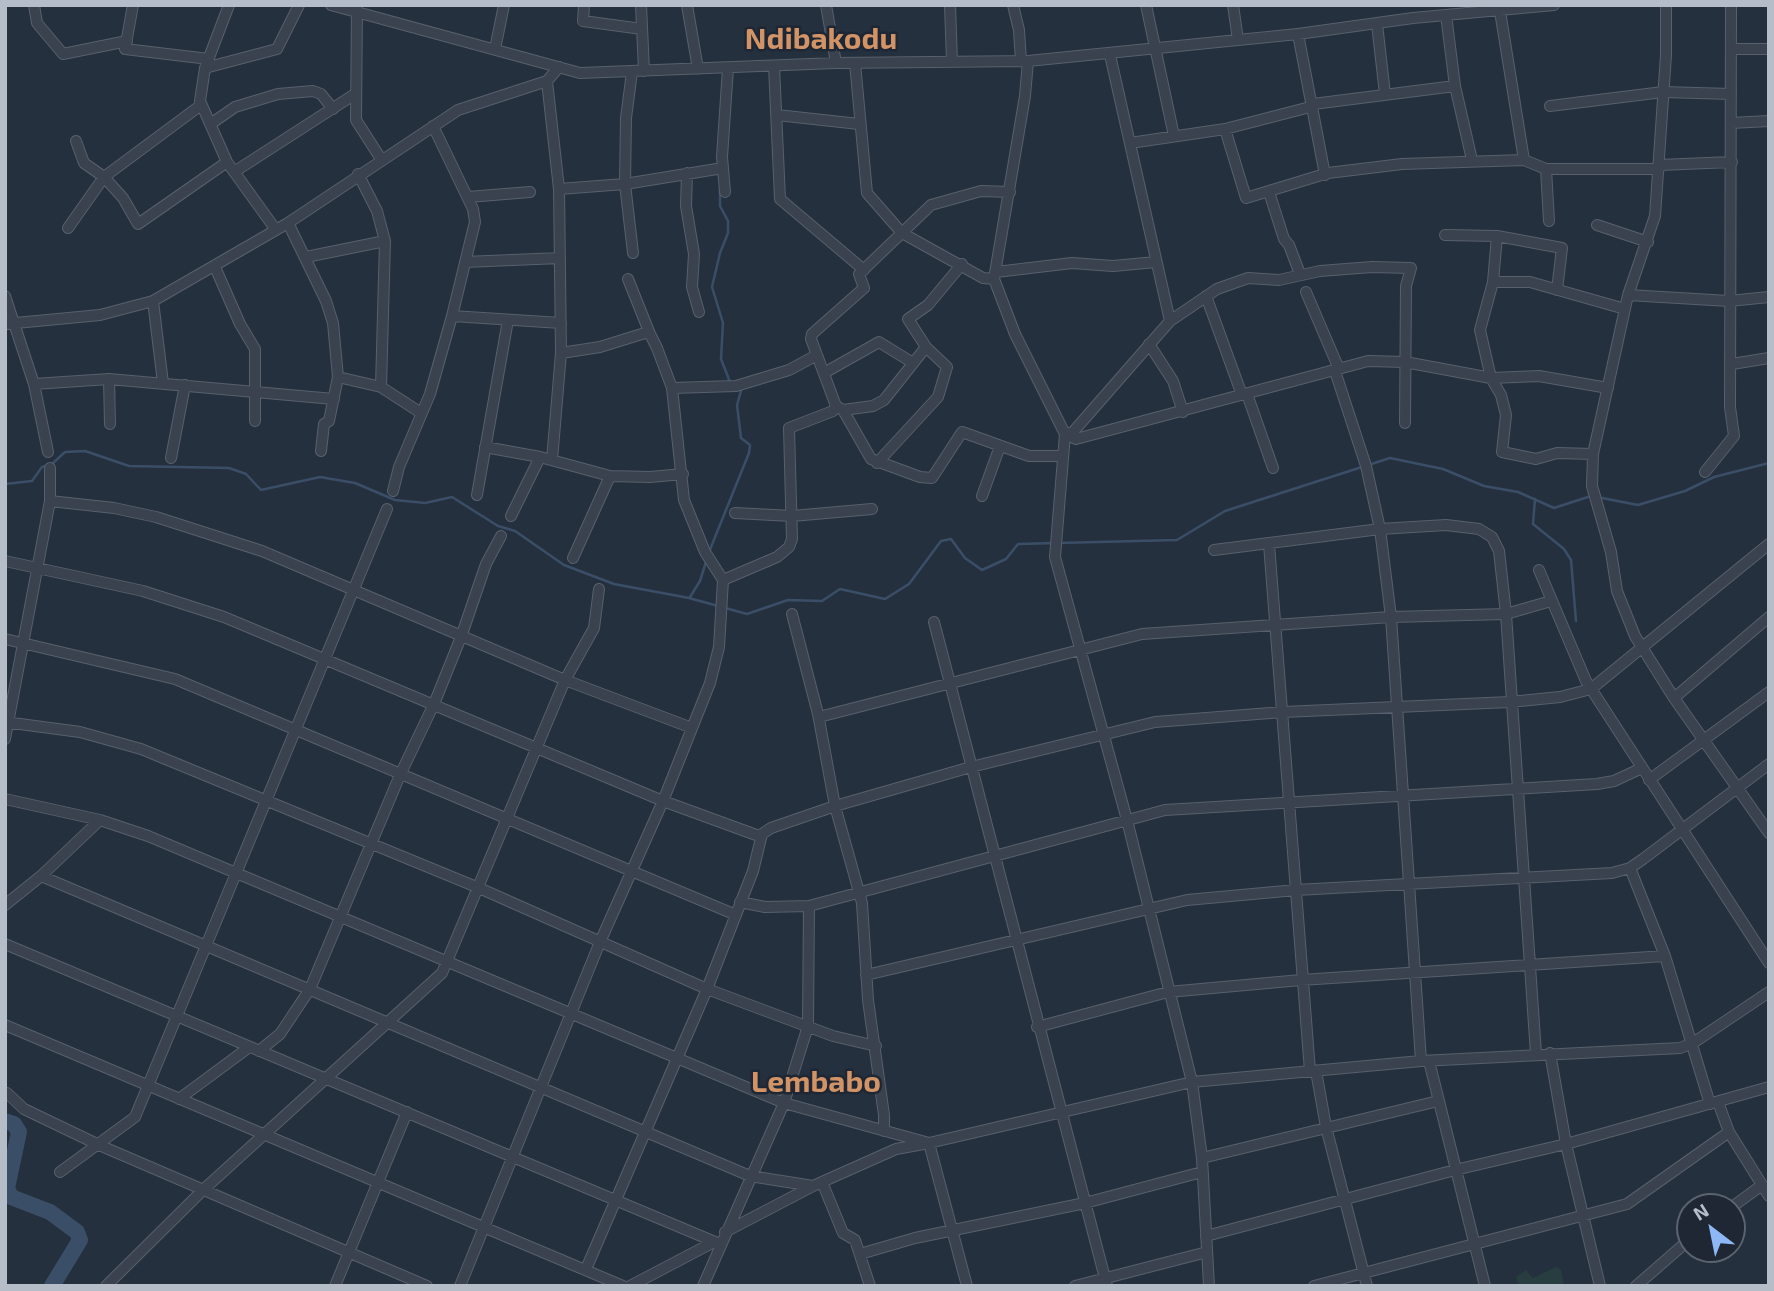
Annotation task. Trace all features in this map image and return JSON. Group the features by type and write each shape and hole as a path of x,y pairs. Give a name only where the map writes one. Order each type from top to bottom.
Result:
{"street":[{"path":"34,5 37,23 63,54 127,41"},
{"path":"133,5 125,49 207,63 277,49 299,5"},
{"path":"229,5 207,63 201,105 212,123 227,162 276,230"},
{"path":"331,5 357,8 580,74 836,63 1024,61 1110,55 1498,8 1554,5"},
{"path":"495,49 504,5"},
{"path":"583,5 583,21 642,29"},
{"path":"641,5 644,71"},
{"path":"687,5 698,69"},
{"path":"826,5 836,63"},
{"path":"950,5 952,62"},
{"path":"1013,5 1024,61 1010,192 995,276 1015,334 1065,434 1055,541 1192,1082 1202,1158 1209,1286"},
{"path":"1146,5 1153,49 1174,136"},
{"path":"1233,5 1238,40"},
{"path":"1409,5 1413,18"},
{"path":"1666,5 1655,216 1628,295 1593,454 1592,486 1611,552 1617,591 1642,649 1769,833"},
{"path":"1705,472 1734,436 1730,407 1732,364 1729,301 1731,5"},
{"path":"357,8 356,120 381,159"},
{"path":"1498,8 1524,160"},
{"path":"1447,15 1455,86 1472,160"},
{"path":"1377,24 1385,94"},
{"path":"1298,34 1325,175"},
{"path":"1731,49 1769,49"},
{"path":"1110,55 1170,321"},
{"path":"855,63 864,188 891,224 902,233 983,278 1072,263 1112,266 1156,262"},
{"path":"10,323 100,315 153,300 288,223 458,110 547,81 559,66"},
{"path":"774,66 780,199 864,270"},
{"path":"725,192 723,168 728,68"},
{"path":"632,72 626,118 625,184 633,253"},
{"path":"547,81 559,189 561,323 552,460"},
{"path":"1130,143 1225,129 1313,105 1455,86"},
{"path":"212,123 235,107 278,94 313,90 321,94 333,109"},
{"path":"1550,106 1663,92 1731,93"},
{"path":"234,172 355,94"},
{"path":"68,228 104,177 201,105"},
{"path":"777,115 859,124"},
{"path":"1731,123 1769,121"},
{"path":"393,491 452,316 475,222 468,197 433,126"},
{"path":"1225,129 1246,198 1325,175 1402,164 1524,160 1546,169 1659,167 1732,162"},
{"path":"76,141 84,163 104,177 123,198 138,224 227,162"},
{"path":"559,189 625,184 723,168"},
{"path":"1546,169 1549,221"},
{"path":"687,173 687,206 694,254 692,287 699,312"},
{"path":"358,174 377,211 385,241 382,387"},
{"path":"1010,192 981,191 939,201 859,274 864,288 812,334 817,355 839,408 871,459 877,463 932,478 958,434 962,432 1028,456 1063,456"},
{"path":"468,197 530,192"},
{"path":"1269,192 1284,240 1289,245 1300,274"},
{"path":"288,223 306,257 333,323 338,377 329,421 324,424 321,451"},
{"path":"1597,225 1648,242"},
{"path":"1445,235 1497,236 1562,248 1557,290"},
{"path":"1497,236 1493,282 1480,330 1491,378 1501,395 1506,415 1502,453 1536,459 1557,453 1593,454"},
{"path":"306,257 385,241"},
{"path":"465,262 560,258"},
{"path":"877,463 939,397 947,367 926,347 908,319 928,305 962,264"},
{"path":"215,267 240,324 255,349 254,421"},
{"path":"1065,434 1073,432 1170,321 1206,296 1248,278 1279,281 1300,274 1372,267 1411,268 1406,286 1405,423"},
{"path":"460,1286 482,1225 600,942 663,801 692,728 719,648 723,580 693,527 684,500 672,388 628,279"},
{"path":"1493,282 1530,282 1625,309"},
{"path":"1306,292 1337,370 1366,466 1380,529 1391,617 1414,973 1425,1061 1438,1101 1485,1286"},
{"path":"1628,295 1729,301 1769,297"},
{"path":"5,296 10,323 34,384 48,452"},
{"path":"1206,296 1273,468"},
{"path":"153,300 163,383"},
{"path":"452,316 561,323"},
{"path":"477,495 508,320"},
{"path":"561,353 650,334"},
{"path":"824,373 879,342 913,363"},
{"path":"1149,344 1173,381 1183,412"},
{"path":"723,580 747,567 777,557 789,547 792,516 789,428 839,408 873,406 884,400 926,347"},
{"path":"672,388 736,386 789,370 817,355"},
{"path":"1732,364 1769,358"},
{"path":"1065,434 1076,439 1368,360 1405,362 1491,378 1539,376 1608,388"},
{"path":"338,377 382,387 421,413"},
{"path":"34,384 109,379 334,399"},
{"path":"109,379 110,424"},
{"path":"171,458 185,385"},
{"path":"982,496 1000,446"},
{"path":"485,447 540,457 610,476 683,474"},
{"path":"511,516 540,457"},
{"path":"5,739 26,644 36,568 50,501 50,468"},
{"path":"573,558 610,476"},
{"path":"50,501 114,508 156,517 262,551 565,680 692,728"},
{"path":"60,1172 135,1117 150,1087 387,509"},
{"path":"735,513 792,516 872,509"},
{"path":"1214,550 1380,529 1463,526 1479,528 1492,537 1499,551 1506,614 1536,1054"},
{"path":"259,1051 280,1034 310,989 461,637 486,564 501,536"},
{"path":"1269,544 1301,980 1313,1071 1367,1286"},
{"path":"5,561 156,594 224,617 663,801 749,834 762,834 771,828 835,806 971,767 1155,722 1560,697 1591,688 1769,544"},
{"path":"1539,570 1591,688 1680,830 1769,963"},
{"path":"106,1286 203,1190 442,972 565,680 594,628 598,589"},
{"path":"819,717 1142,634 1391,617 1506,614 1551,601"},
{"path":"792,614 819,717 835,806 859,890 884,1131"},
{"path":"1674,698 1769,617"},
{"path":"934,622 996,856 1037,1027 1106,1282"},
{"path":"5,639 174,679 736,915"},
{"path":"1649,780 1769,692"},
{"path":"7,723 80,732 142,748 372,846 479,888 707,989 833,1036 876,1046"},
{"path":"866,975 1187,900 1296,890 1612,873 1630,868 1769,764"},
{"path":"740,902 765,906 809,906 859,890 1165,810 1289,805 1614,782 1642,768"},
{"path":"5,799 100,820 238,873 784,1103 929,1143"},
{"path":"5,905 41,876 100,820"},
{"path":"586,1269 707,989 753,871 762,834"},
{"path":"1630,868 1665,956 1714,1103 1769,1196"},
{"path":"41,876 750,1176 818,1184"},
{"path":"703,1286 717,1243 784,1103 808,1026 809,906"},
{"path":"5,944 248,1048 513,1155 717,1243"},
{"path":"1037,1027 1168,992 1301,980 1665,956"},
{"path":"724,1233 818,1184 896,1149 1062,1114 1192,1082 1425,1061 1680,1048 1693,1043 1769,992"},
{"path":"5,1026 623,1286"},
{"path":"179,1099 248,1048"},
{"path":"1550,1053 1566,1144 1599,1284 1587,1286"},
{"path":"1206,1236 1455,1170 1566,1144 1769,1087"},
{"path":"7,1093 24,1109 99,1145 427,1286"},
{"path":"1202,1158 1438,1101"},
{"path":"335,1286 407,1112"},
{"path":"1314,1286 1628,1204 1729,1132"},
{"path":"929,1143 967,1286"},
{"path":"860,1254 915,1238 1085,1203 1202,1172"},
{"path":"818,1184 844,1233 855,1240 870,1286"},
{"path":"1746,1197 1762,1185"},
{"path":"630,1286 717,1243"},
{"path":"1636,1286 1676,1251"},
{"path":"1075,1286 1106,1282 1207,1252"}],"green space":[{"path":"1556,1267 1561,1270 1564,1286 1519,1286 1516,1277 1526,1270 1533,1278"}],"waterway":[{"path":"720,190 720,206 728,221 728,233 712,287 723,323 721,359 730,382"},
{"path":"709,552 749,453 750,445 741,438 737,405 741,391 738,388"},
{"path":"5,484 32,481 42,467 52,464 65,452 85,451 129,466 229,468 246,474 261,490 320,477 355,483 395,500 425,503 452,497 498,526 515,531 564,565 614,584 689,598 747,614 788,600 822,601 840,589 885,599 909,584 941,541 951,539 965,558 982,570 1006,559 1018,544 1177,540 1225,511 1390,458 1443,469 1484,486 1518,492 1554,508 1591,496"},
{"path":"1597,497 1638,505 1685,491 1714,477 1769,463"},
{"path":"1535,499 1533,524 1564,549 1571,560 1576,621"},
{"path":"690,597 700,581 706,562"},
{"path":"5,1121 14,1124 19,1132 7,1188 11,1197 50,1212 77,1232 80,1240 52,1286"}],"district":[{"name":"Ndibakodu","path":"821,39"},
{"name":"Lembabo","path":"816,1082"}]}
